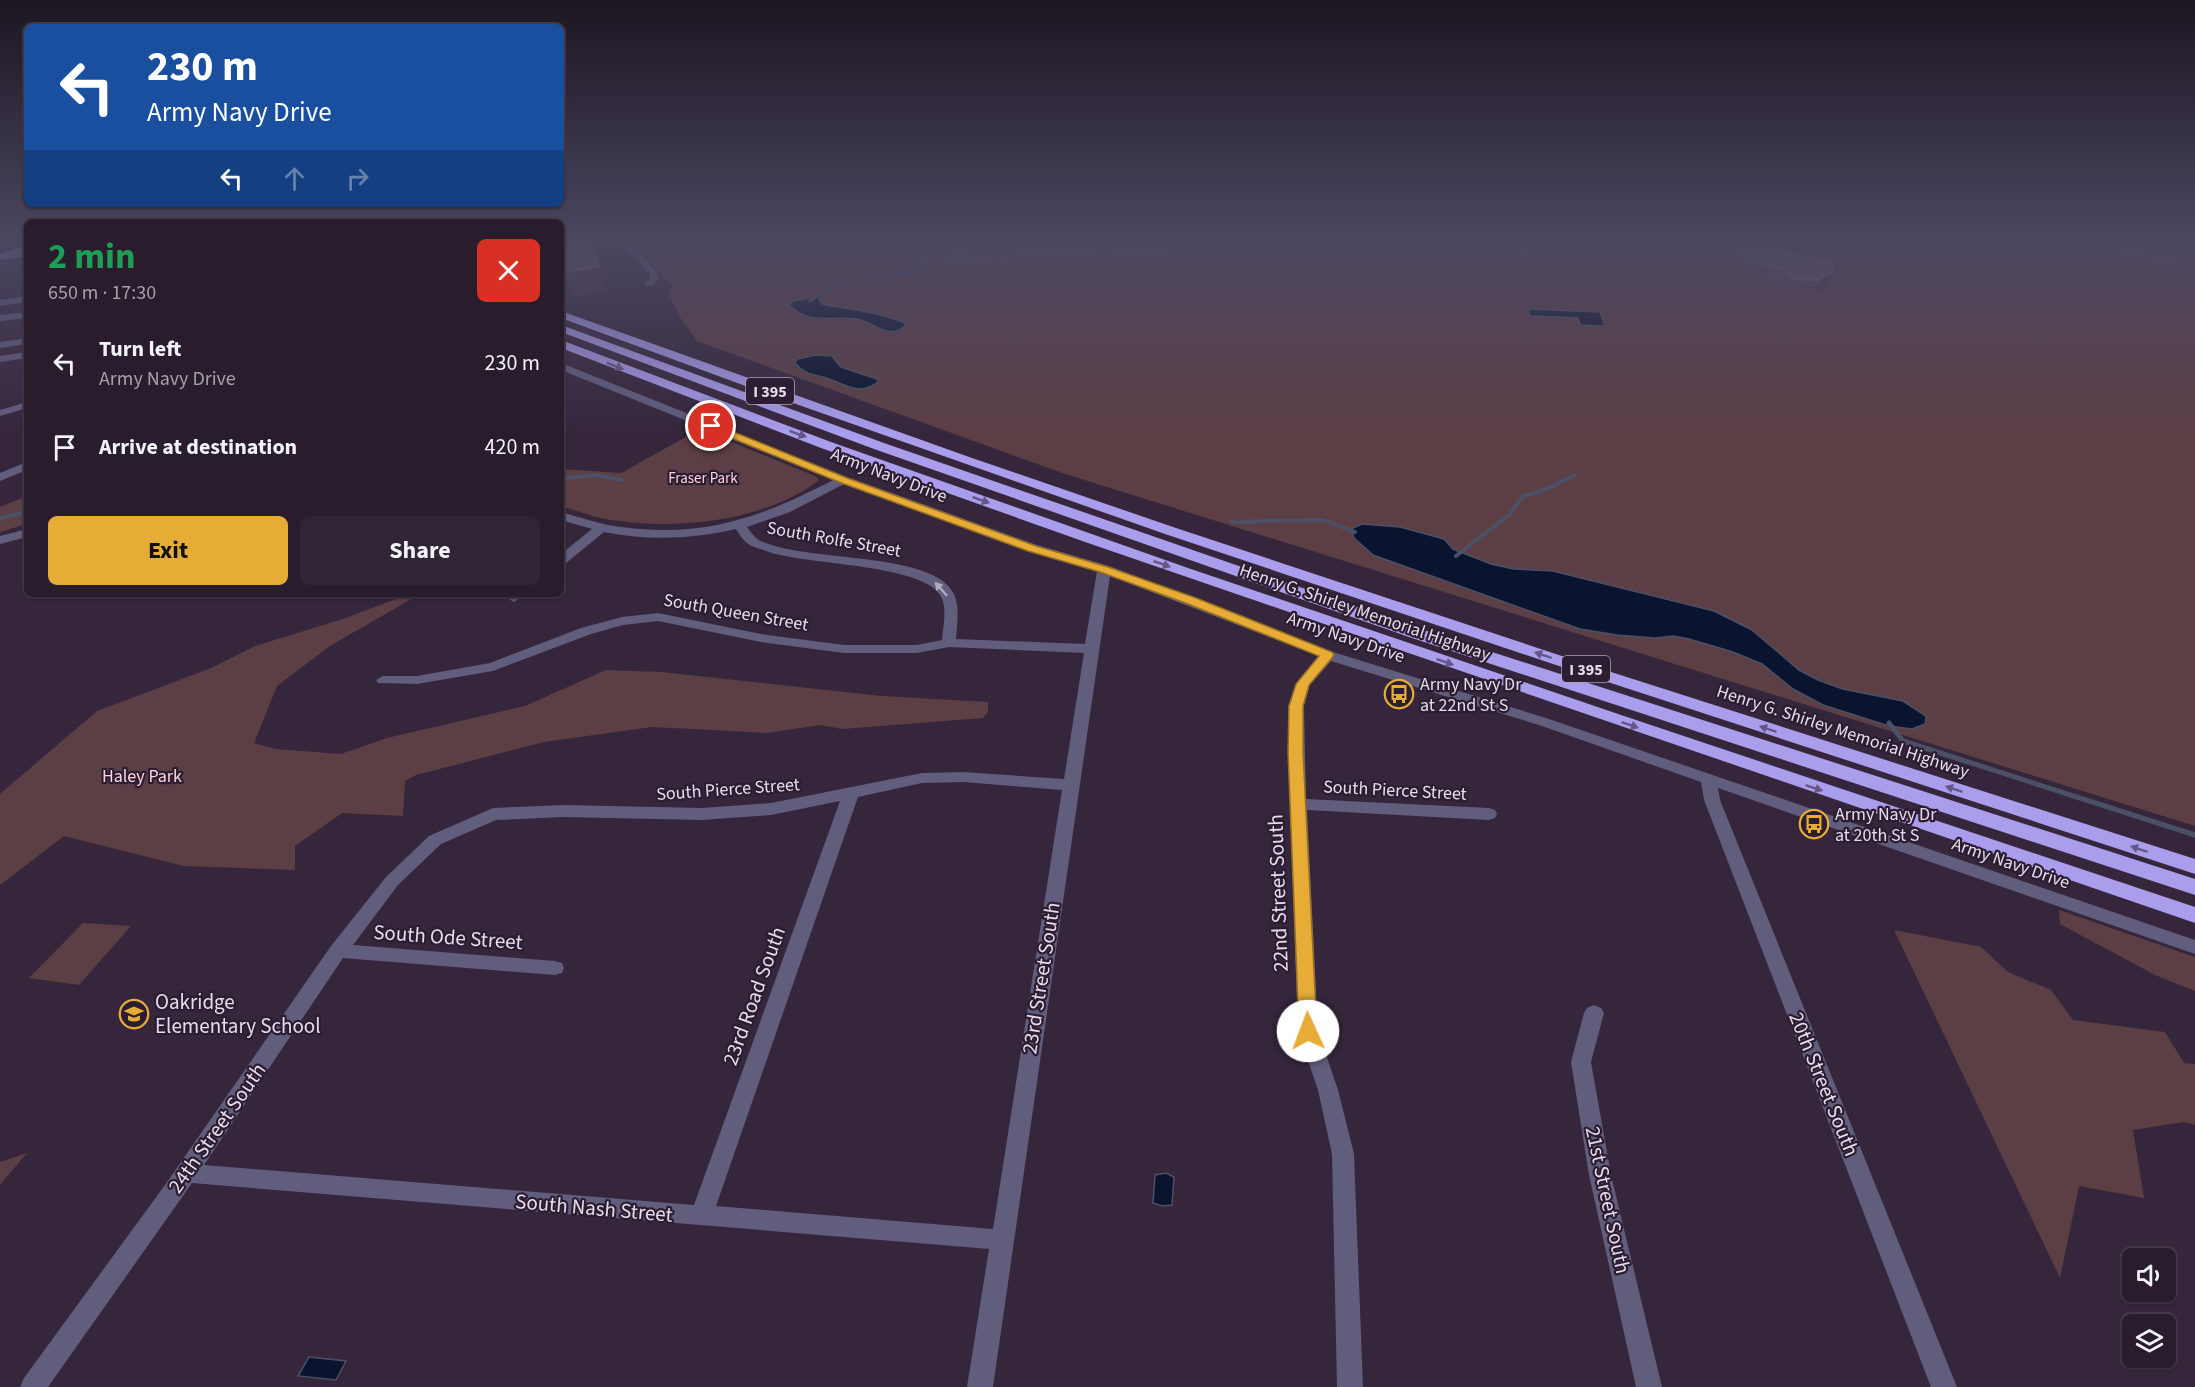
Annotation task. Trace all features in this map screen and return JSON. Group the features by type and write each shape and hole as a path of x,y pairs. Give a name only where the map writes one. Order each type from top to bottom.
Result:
{"highway":[{"path":"568,305 743,374 924,438 980,465"},
{"name":"Henry G. Shirley Memorial Highway","path":"564,315 980,465 1457,627 2195,867"},
{"path":"564,329 879,446 1415,633 2195,887"},
{"name":"Henry G. Shirley Memorial Highway","path":"564,345 653,381 1052,526 1714,755 2195,915"}],"street":[{"path":"0,318 24,315"},
{"path":"0,345 24,341"},
{"path":"0,359 24,356"},
{"name":"Army Navy Drive","path":"564,367 843,480 1032,548 1104,569 1328,655 1544,722 2195,947"},
{"path":"0,413 24,406"},
{"path":"0,470 23,468"},
{"path":"0,477 23,468"},
{"path":"564,517 601,528 660,533 706,530 777,513 843,480"},
{"name":"South Rolfe Street","path":"738,524 753,542 782,552 835,561 897,567 933,580 946,592 951,605 949,643"},
{"path":"564,558 601,528"},
{"path":"0,540 24,534"},
{"name":"23rd Street South","path":"980,1387 1104,569"},
{"name":"South Queen Street","path":"383,680 417,680 494,667 586,631 622,621 658,617 761,638 844,649 917,649 949,643 1092,649"},
{"name":"22nd Street South","path":"1328,655 1303,684 1296,706 1308,1031 1329,1090 1343,1154 1350,1387"},
{"name":"South Pierce Street","path":"493,814 564,811 702,814 771,809 922,778 964,777 1070,785"},
{"name":"20th Street South","path":"1709,779 1712,800 1944,1387"},
{"name":"23rd Road South","path":"701,1217 852,792"},
{"name":"South Pierce Street","path":"1299,804 1489,814"},
{"name":"24th Street South","path":"33,1387 186,1173 338,951 392,881 435,840 493,814"},
{"name":"South Ode Street","path":"338,951 555,968"},
{"name":"21st Street South","path":"1594,1013 1581,1062 1600,1175 1649,1387"},
{"name":"South Nash Street","path":"186,1173 1002,1240"}],"green space":[{"path":"674,305 2195,305 2195,826 1062,473 697,341"},
{"name":"Fraser Park","path":"700,429 815,476 819,480 775,505 750,513 696,523 619,521 564,507 564,469 621,473"},
{"path":"24,497 24,525 0,532 0,507"},
{"name":"Haley Park","path":"401,597 415,597 330,646 277,686 254,743 275,749 341,754 387,738 525,706 606,670 662,672 882,696 988,702 988,712 983,718 842,729 820,725 767,733 652,727 544,742 416,775 405,781 403,816 342,813 295,846 295,870 184,866 64,836 0,885 0,794 97,711 211,668 255,646 346,618"},
{"path":"2059,910 2195,957 2195,991 2155,975 2060,924"},
{"path":"83,923 131,926 79,985 29,978"},
{"path":"1894,930 1981,947 2008,972 2051,990 2073,1020 2165,1032 2184,1063 2195,1064 2195,1125 2183,1122 2133,1130 2144,1198 2079,1186 2060,1278"},
{"path":"27,1153 0,1185 0,1162"}],"water":[{"path":"789,305 826,305 878,314 907,324 894,332 856,319 804,315"},
{"path":"1528,309 1600,312 1605,326 1581,325 1578,318 1530,316"},
{"path":"816,355 832,356 841,367 877,379 878,382 865,388 853,388 807,372 795,363 797,359"},
{"path":"1362,524 1400,527 1444,539 1453,549 1491,564 1514,569 1553,571 1714,611 1752,630 1799,670 1843,689 1903,701 1926,716 1925,724 1912,729 1889,726 1823,705 1793,689 1762,664 1733,652 1689,639 1674,636 1655,638 1617,635 1580,629 1373,555 1354,538 1351,529"},
{"path":"1166,1173 1174,1177 1172,1205 1162,1206 1153,1203 1155,1175"},
{"path":"309,1357 346,1361 336,1380 298,1376"}],"waterway":[{"path":"564,479 594,475 622,480"},
{"path":"1456,556 1509,515 1522,497 1547,489 1575,475"},
{"path":"0,518 24,513"},
{"path":"1232,522 1323,520 1355,532"},
{"path":"1889,723 1903,741 2195,835"}],"place":[{"name":"Army Navy Dr at 22nd St S","path":"1399,694"},
{"name":"Army Navy Dr at 20th St S","path":"1814,824"},
{"name":"Oakridge Elementary School","path":"134,1014"}],"route":[{"path":"711,426 843,480 1032,548 1104,569 1256,625 1328,655 1303,684 1296,706 1308,1031"}]}
